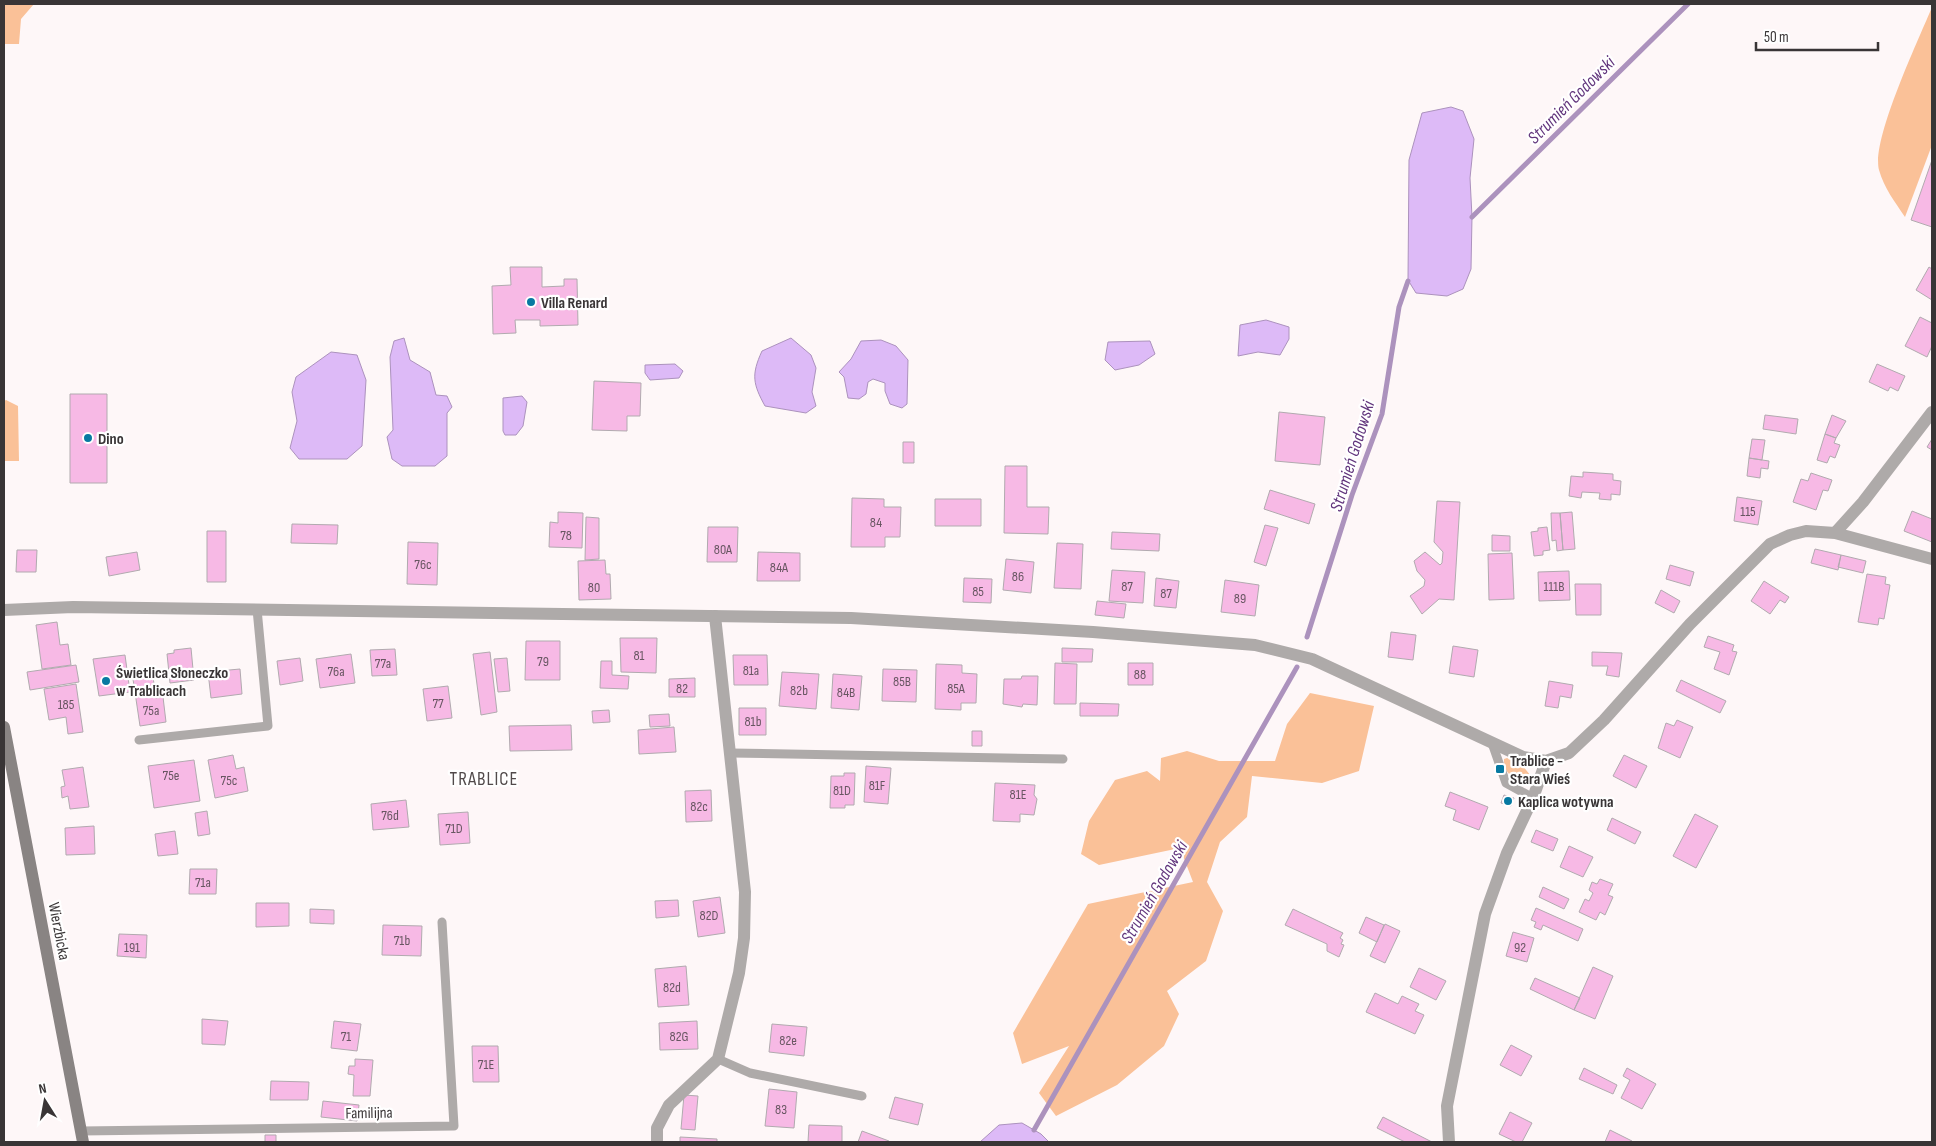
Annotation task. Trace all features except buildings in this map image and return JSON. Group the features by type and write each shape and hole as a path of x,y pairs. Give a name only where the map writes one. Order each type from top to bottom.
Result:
{"main road":[{"name":"Wierzbicka","path":"4,727 82,1137"}],"street":[{"path":"1835,534 1863,502 1932,412"},
{"path":"4,610 74,607 861,618 1093,632 1255,646 1312,659 1523,757 1546,761 1569,753 1604,720 1690,624 1770,544 1790,535 1806,531 1835,534 1932,559"},
{"path":"657,1142 657,1128 669,1105 718,1059 739,973 744,938 745,892 715,616"},
{"path":"1448,1142 1447,1106 1485,914 1507,853 1533,798 1546,761"}],"lane":[{"path":"139,740 268,726 257,609"},
{"path":"1492,742 1506,782 1533,798"},
{"path":"731,752 1063,759"},
{"name":"Familijna","path":"82,1137 454,1126 442,922"},
{"path":"718,1059 750,1073 862,1096"}],"shaded area":[{"path":"4,4 34,4 21,19 19,44 4,44"},
{"path":"1932,7 1932,145 1905,217 1884,183 1879,170 1878,156 1882,136 1898,89"},
{"path":"1451,107 1463,111 1474,139 1470,178 1472,217 1471,269 1463,289 1447,296 1416,293 1408,280 1409,160 1422,113"},
{"path":"1266,320 1289,327 1289,339 1280,355 1258,352 1238,356 1240,325"},
{"path":"404,338 410,360 430,372 436,395 447,396 452,407 447,413 447,456 435,466 402,466 392,459 387,437 393,430 390,357 394,341"},
{"path":"791,338 811,355 816,368 812,392 816,406 806,413 765,406 756,385 756,367 762,351"},
{"path":"881,340 896,346 908,360 907,404 902,408 890,404 885,391 885,383 873,379 868,382 866,394 859,399 848,398 844,377 839,372 851,359 861,341"},
{"path":"1150,341 1155,354 1139,365 1115,370 1105,360 1108,342"},
{"path":"331,352 357,355 366,380 362,446 347,459 299,459 290,448 297,421 292,392 296,377"},
{"path":"675,364 683,371 679,378 650,380 645,373 645,365"},
{"path":"522,396 527,402 523,426 516,435 505,435 503,431 503,398"},
{"path":"6,400 18,406 19,461 4,461 4,401"},
{"path":"1310,693 1374,706 1359,771 1322,783 1252,776 1247,817 1220,842 1207,882 1223,911 1206,961 1167,991 1179,1014 1164,1046 1117,1085 1056,1116 1039,1093 1069,1046 1022,1064 1013,1033 1088,904 1193,882 1180,848 1099,865 1081,854 1089,821 1115,780 1147,771 1160,781 1161,758 1187,751 1219,761 1275,761 1287,724"},
{"path":"1507,758 1522,765 1531,776 1531,781 1521,781 1512,777 1504,764 1504,759"},
{"path":"1022,1123 1041,1134 1049,1142 980,1142 999,1125"}],"waterway":[{"name":"Strumień Godowski","path":"1472,217 1688,4"},
{"name":"Strumień Godowski","path":"1307,637 1352,495 1382,414 1399,307 1408,281"},
{"name":"Strumień Godowski","path":"1034,1130 1297,667"}],"place":[{"name":"Villa Renard","path":"531,302"},
{"name":"Dino","path":"88,438"},
{"name":"Świetlica Słoneczko w Trablicach","path":"106,681"},
{"name":"Trablice - Stara Wieś","path":"1500,769"},
{"name":"Kaplica wotywna","path":"1508,801"}],"district":[{"name":"TRABLICE","path":"484,778"}]}
